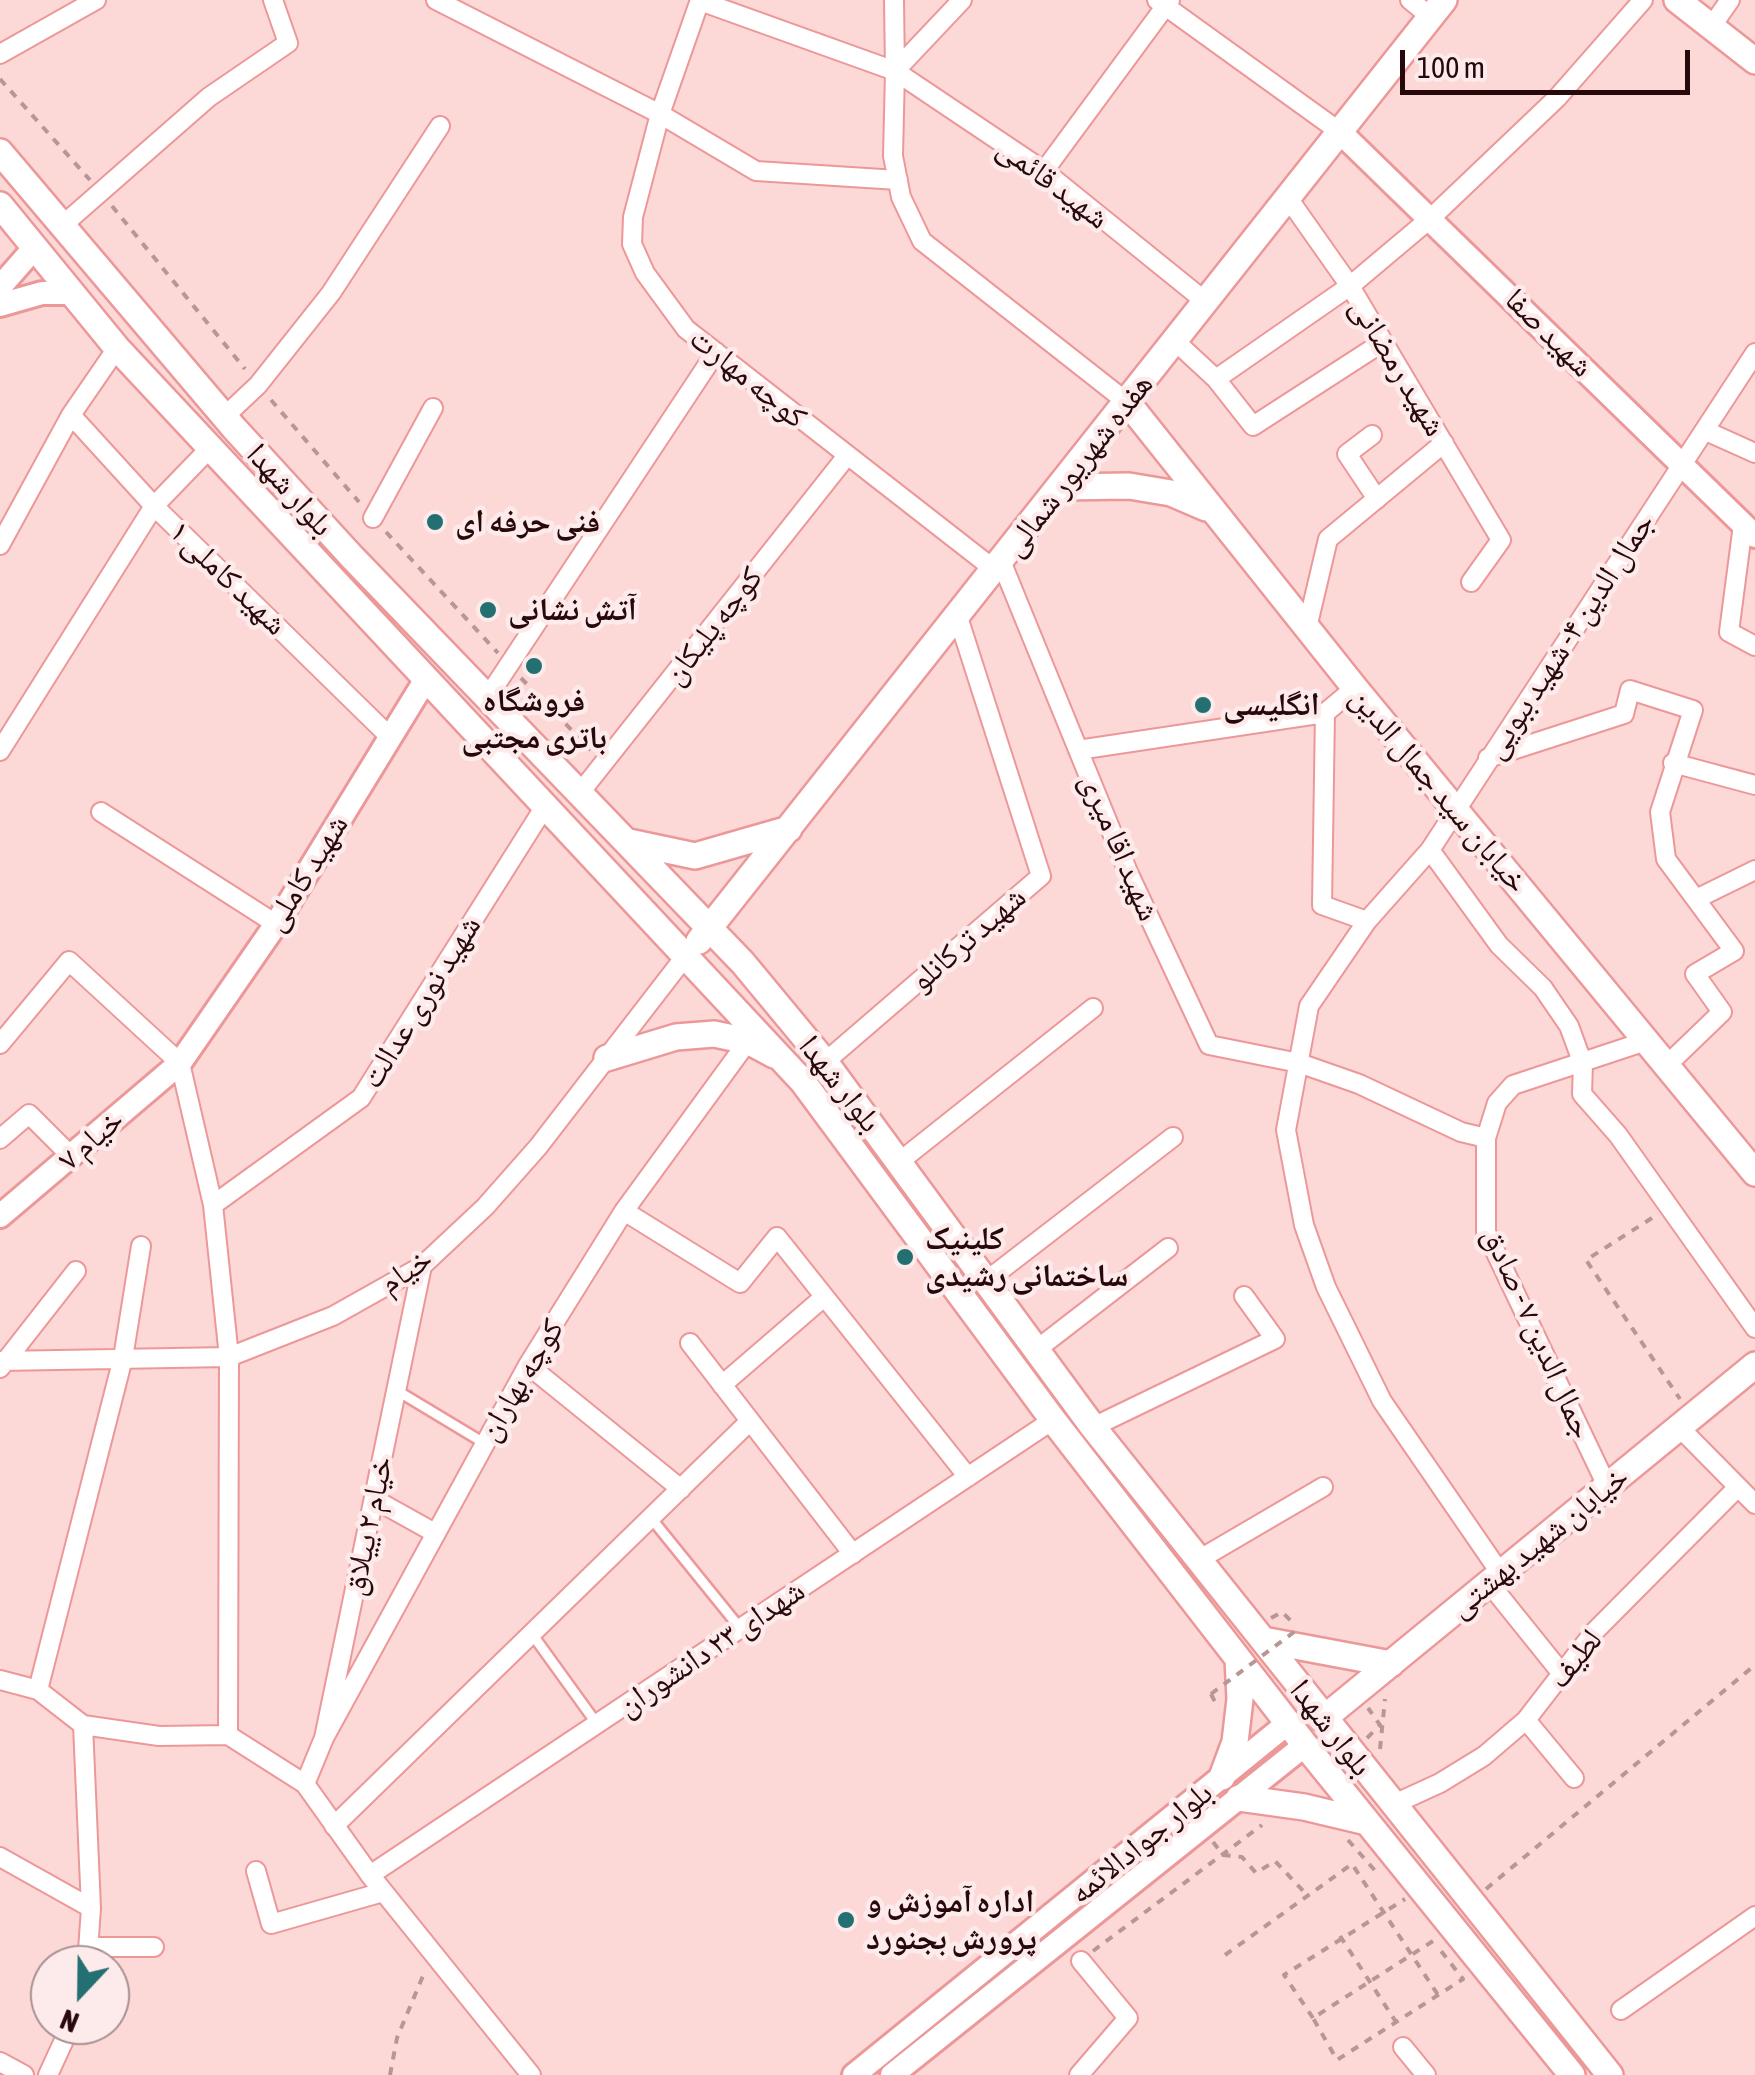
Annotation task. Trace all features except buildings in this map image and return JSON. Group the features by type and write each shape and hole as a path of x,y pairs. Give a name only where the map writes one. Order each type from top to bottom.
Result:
{"main road":[{"path":"1677,0 1755,62"},
{"name":"هفده شهریور شمالی","path":"687,954 958,618 1438,8"},
{"name":"بلوار شهدا","path":"0,152 224,417 710,929 793,1023 1093,1426 1610,2075"},
{"name":"بلوار شهدا","path":"0,205 117,348 687,954 757,1040 785,1061 1053,1420 1367,1822 1407,1895 1572,2075"},
{"path":"35,247 64,224"},
{"name":"خیابان سید جمال الدین","path":"1128,403 1354,688 1755,1173"},
{"path":"1060,487 1129,486 1171,492 1210,509"},
{"path":"624,840 695,856 788,830"},
{"path":"625,888 640,884 650,866"},
{"path":"607,1058 676,1036 714,1034 757,1040 776,1024 793,1023"},
{"name":"خیابان شهید بهشتی","path":"1323,1719 1755,1365"},
{"path":"1263,1640 1390,1664"},
{"path":"1222,1777 1238,1717 1238,1660"},
{"path":"1288,1724 1323,1719"},
{"path":"1305,1746 1323,1719"},
{"path":"1239,1798 1367,1822"}],"street":[{"path":"0,54 96,0"},
{"path":"64,224 209,96 288,43 273,0"},
{"path":"436,0 660,114 756,170 898,180"},
{"name":"کوچه مهارت","path":"700,0 660,114 633,217 632,244 644,273 675,315 716,352 846,457 998,565"},
{"name":"شهید قائمی","path":"700,0 895,71 1044,171 1206,302"},
{"path":"894,0 893,156 898,180 922,240 1128,403"},
{"path":"895,71 962,0"},
{"path":"1410,0 1438,8"},
{"path":"1216,379 1350,286 1432,217 1557,98 1643,0"},
{"path":"1711,27 1730,0"},
{"path":"1044,171 1164,2 1340,132"},
{"path":"224,417 258,385 331,293 440,126"},
{"name":"شهید صفا","path":"1340,132 1432,217 1749,530"},
{"name":"شهید رمضانی","path":"1288,198 1350,286 1501,540 1471,582"},
{"path":"0,288 35,247"},
{"path":"0,306 42,292 72,293"},
{"path":"1175,341 1216,379 1254,426 1383,342"},
{"path":"0,546 71,415 117,348"},
{"path":"487,698 716,352"},
{"name":"جمال الدین ۴- شهید ببویی","path":"1563,1675 1495,1578 1382,1401 1326,1287 1304,1225 1286,1130 1309,1006 1367,921 1430,850 1755,354"},
{"path":"373,518 433,408"},
{"name":"شهید کاملی ۱","path":"71,415 154,506 390,737"},
{"path":"1706,430 1755,452"},
{"path":"1372,434 1347,454 1377,499"},
{"path":"1307,628 1328,539 1444,443"},
{"path":"0,751 154,506 212,447"},
{"name":"کوچه پلیکان","path":"579,794 846,457"},
{"path":"1749,530 1729,632 1755,646"},
{"name":"شهید اقا میری","path":"998,565 1209,1046 1298,1063"},
{"name":"شهید ترکانلو","path":"825,1062 1041,876 958,618"},
{"name":"شهید کاملی","path":"180,1063 276,924 426,679"},
{"path":"1078,750 1326,713 1354,688"},
{"path":"1488,758 1624,714 1630,690 1694,710 1672,763 1660,812 1666,859 1734,950 1695,974 1722,1012 1666,1066"},
{"path":"1326,713 1322,906 1367,921"},
{"path":"1672,763 1755,784"},
{"name":"شهید نوری عدالت","path":"213,1205 361,1098 547,804"},
{"path":"101,812 276,924"},
{"path":"1430,850 1500,945 1543,988 1569,1026 1582,1064 1582,1094 1755,1328"},
{"path":"1696,900 1755,870"},
{"name":"خیام","path":"1,1364 229,1357 333,1316 422,1266 506,1183 687,954"},
{"path":"0,1044 69,960 180,1063 213,1205 229,1357 228,1735"},
{"path":"899,1162 1093,1008"},
{"name":"کوچه بهاران","path":"324,1738 528,1365 624,1211 757,1040"},
{"name":"جمال الدین ۷ - صادق","path":"1607,1486 1486,1232 1486,1138 1497,1103 1513,1085 1646,1041"},
{"name":"خیام ۷","path":"0,1216 73,1158 180,1063"},
{"path":"1298,1063 1359,1084 1460,1132 1486,1138"},
{"path":"0,1139 29,1114 73,1158"},
{"path":"985,1282 1174,1137"},
{"path":"624,1211 740,1282 776,1237 968,1477"},
{"path":"38,1690 123,1358 142,1246"},
{"path":"1036,1350 1168,1248"},
{"name":"خیام ۲ ییلاق","path":"305,1784 324,1738 422,1266"},
{"path":"1,1364 76,1271"},
{"path":"1093,1426 1275,1339 1244,1296"},
{"path":"722,1385 824,1297"},
{"path":"690,1343 853,1554"},
{"path":"528,1365 681,1489"},
{"name":"شهدای ۲۳ دانشوران","path":"370,1875 1053,1420"},
{"path":"334,1826 750,1422"},
{"path":"1686,1422 1755,1504"},
{"path":"1200,1559 1323,1487"},
{"name":"لطیف","path":"1386,1797 1455,1774 1526,1720 1594,1632 1738,1487"},
{"path":"374,1498 435,1533"},
{"path":"0,1680 38,1690 82,1725 159,1736 228,1735 305,1784 383,1892 531,2075"},
{"path":"1526,1720 1574,1778"},
{"name":"بلوار جوادالائمه","path":"854,2075 1288,1724"},
{"path":"82,1725 91,1908 89,1945"},
{"name":"بلوار جوادالائمه","path":"892,2075 1305,1746"},
{"path":"0,1858 91,1908"},
{"path":"256,1871 271,1924 383,1892"},
{"path":"1620,2010 1755,1916"},
{"path":"130,1950 154,1947"},
{"path":"1079,2075 1128,2018 1082,1961"},
{"path":"48,2075 62,2045"},
{"path":"1403,2046 1426,2075"},
{"path":"0,2062 24,2075"}],"lane":[{"path":"396,1390 484,1443"},
{"path":"651,1518 740,1628"},
{"path":"532,1634 596,1724"}],"path":[{"path":"0,79 102,193 258,385 373,518 605,765"},
{"path":"1668,1207 1586,1260 1686,1422"},
{"path":"1210,1694 1298,1629 1282,1612"},
{"path":"1386,1797 1380,1725 1390,1664"},
{"path":"1470,1901 1755,1665"},
{"path":"1082,1961 1287,1805"},
{"path":"1202,1828 1223,1855 1242,1857 1256,1873 1274,1861 1308,1896"},
{"path":"1343,1834 1387,1884"},
{"path":"1226,1955 1352,1864 1440,1998"},
{"path":"1412,1914 1407,1895 1284,1975 1337,2060 1463,1980 1423,1928"},
{"path":"1340,1936 1396,2022"},
{"path":"1313,2018 1433,1941"},
{"path":"390,2075 397,2038 433,1953"}],"place":[{"name":"فنی حرفه ای","path":"435,522"},
{"name":"آتش نشانی","path":"488,610"},
{"name":"فروشگاه باتری مجتبی","path":"534,666"},
{"name":"انگلیسی","path":"1203,705"},
{"name":"کلینیک ساختمانی رشیدی","path":"905,1257"},
{"name":"اداره آموزش و پرورش بجنورد","path":"846,1920"}]}
